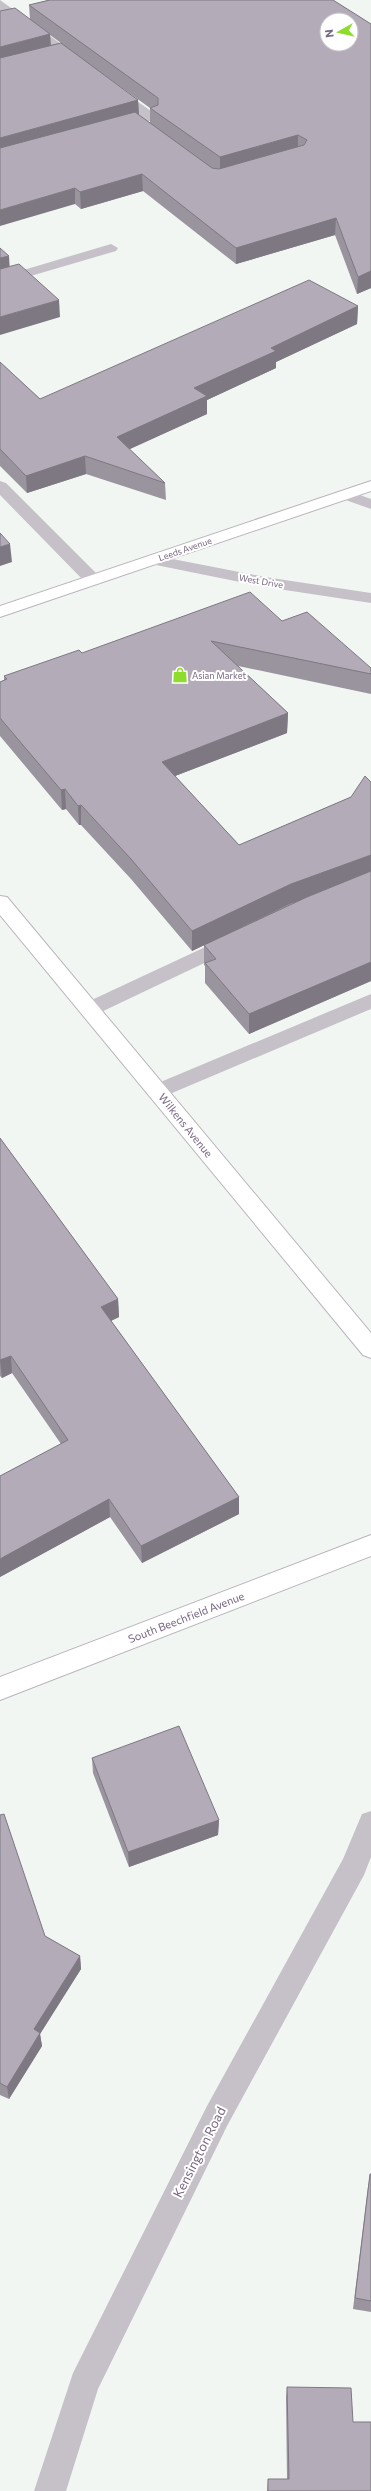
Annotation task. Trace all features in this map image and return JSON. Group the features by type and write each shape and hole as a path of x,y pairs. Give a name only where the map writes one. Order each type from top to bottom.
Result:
{"street":[{"path":"0,4 90,71"},
{"path":"50,56 65,52"},
{"path":"102,80 152,124 138,122"},
{"path":"0,281 111,248"},
{"path":"0,486 93,580"},
{"name":"Leeds Avenue","path":"0,612 371,486"},
{"path":"346,495 371,504"},
{"name":"West Drive","path":"152,560 264,582 371,598"},
{"name":"Wilkens Avenue","path":"0,902 158,1090 371,1349"},
{"path":"90,1009 248,934"},
{"path":"158,1090 371,1001"},
{"name":"South Beechfield Avenue","path":"0,1689 371,1545"},
{"name":"Kensington Road","path":"50,2491 84,2384 217,2116 354,1866 371,1823"}],"building":[{"path":"50,0 333,0 352,12 319,12 319,52 359,52 359,16 371,24 371,271 358,277 336,218 236,248 142,174 80,192 75,188 0,210 0,148 135,112 212,168 219,169 304,145 307,140 298,135 220,157 150,108 158,105 158,98 29,5"},
{"path":"15,8 50,34 0,47 0,11"},
{"path":"61,43 138,100 0,138 0,58"},
{"path":"0,248 9,256 0,258"},
{"path":"19,264 59,300 0,317 0,269"},
{"path":"309,280 358,306 271,348 276,351 194,388 207,396 117,437 165,483 85,456 26,476 0,449 0,362 40,399"},
{"path":"0,533 10,544 0,547"},
{"path":"250,592 282,621 307,612 371,668 371,674 211,641 288,713 162,762 239,845 351,797 365,776 371,782 371,855 291,884 192,931 131,859 81,805 78,806 65,789 61,790 0,718 0,682 7,679 4,676 79,650 82,653"},
{"path":"371,871 371,962 249,1014 205,963 216,959 204,945 307,897"},
{"path":"0,1138 118,1299 101,1307 239,1497 141,1546 109,1499 0,1559 0,1476 68,1440 11,1356 0,1360"},
{"path":"179,1726 219,1820 128,1852 92,1758"},
{"path":"4,1814 45,1936 80,1956 34,2029 40,2033 7,2087 0,2083 0,1815"},
{"path":"371,2174 371,2301 355,2298"},
{"path":"287,2387 351,2388 353,2422 371,2422 371,2491 268,2491 268,2479 289,2479"}],"place":[{"name":"Asian Market","path":"180,675"}]}
